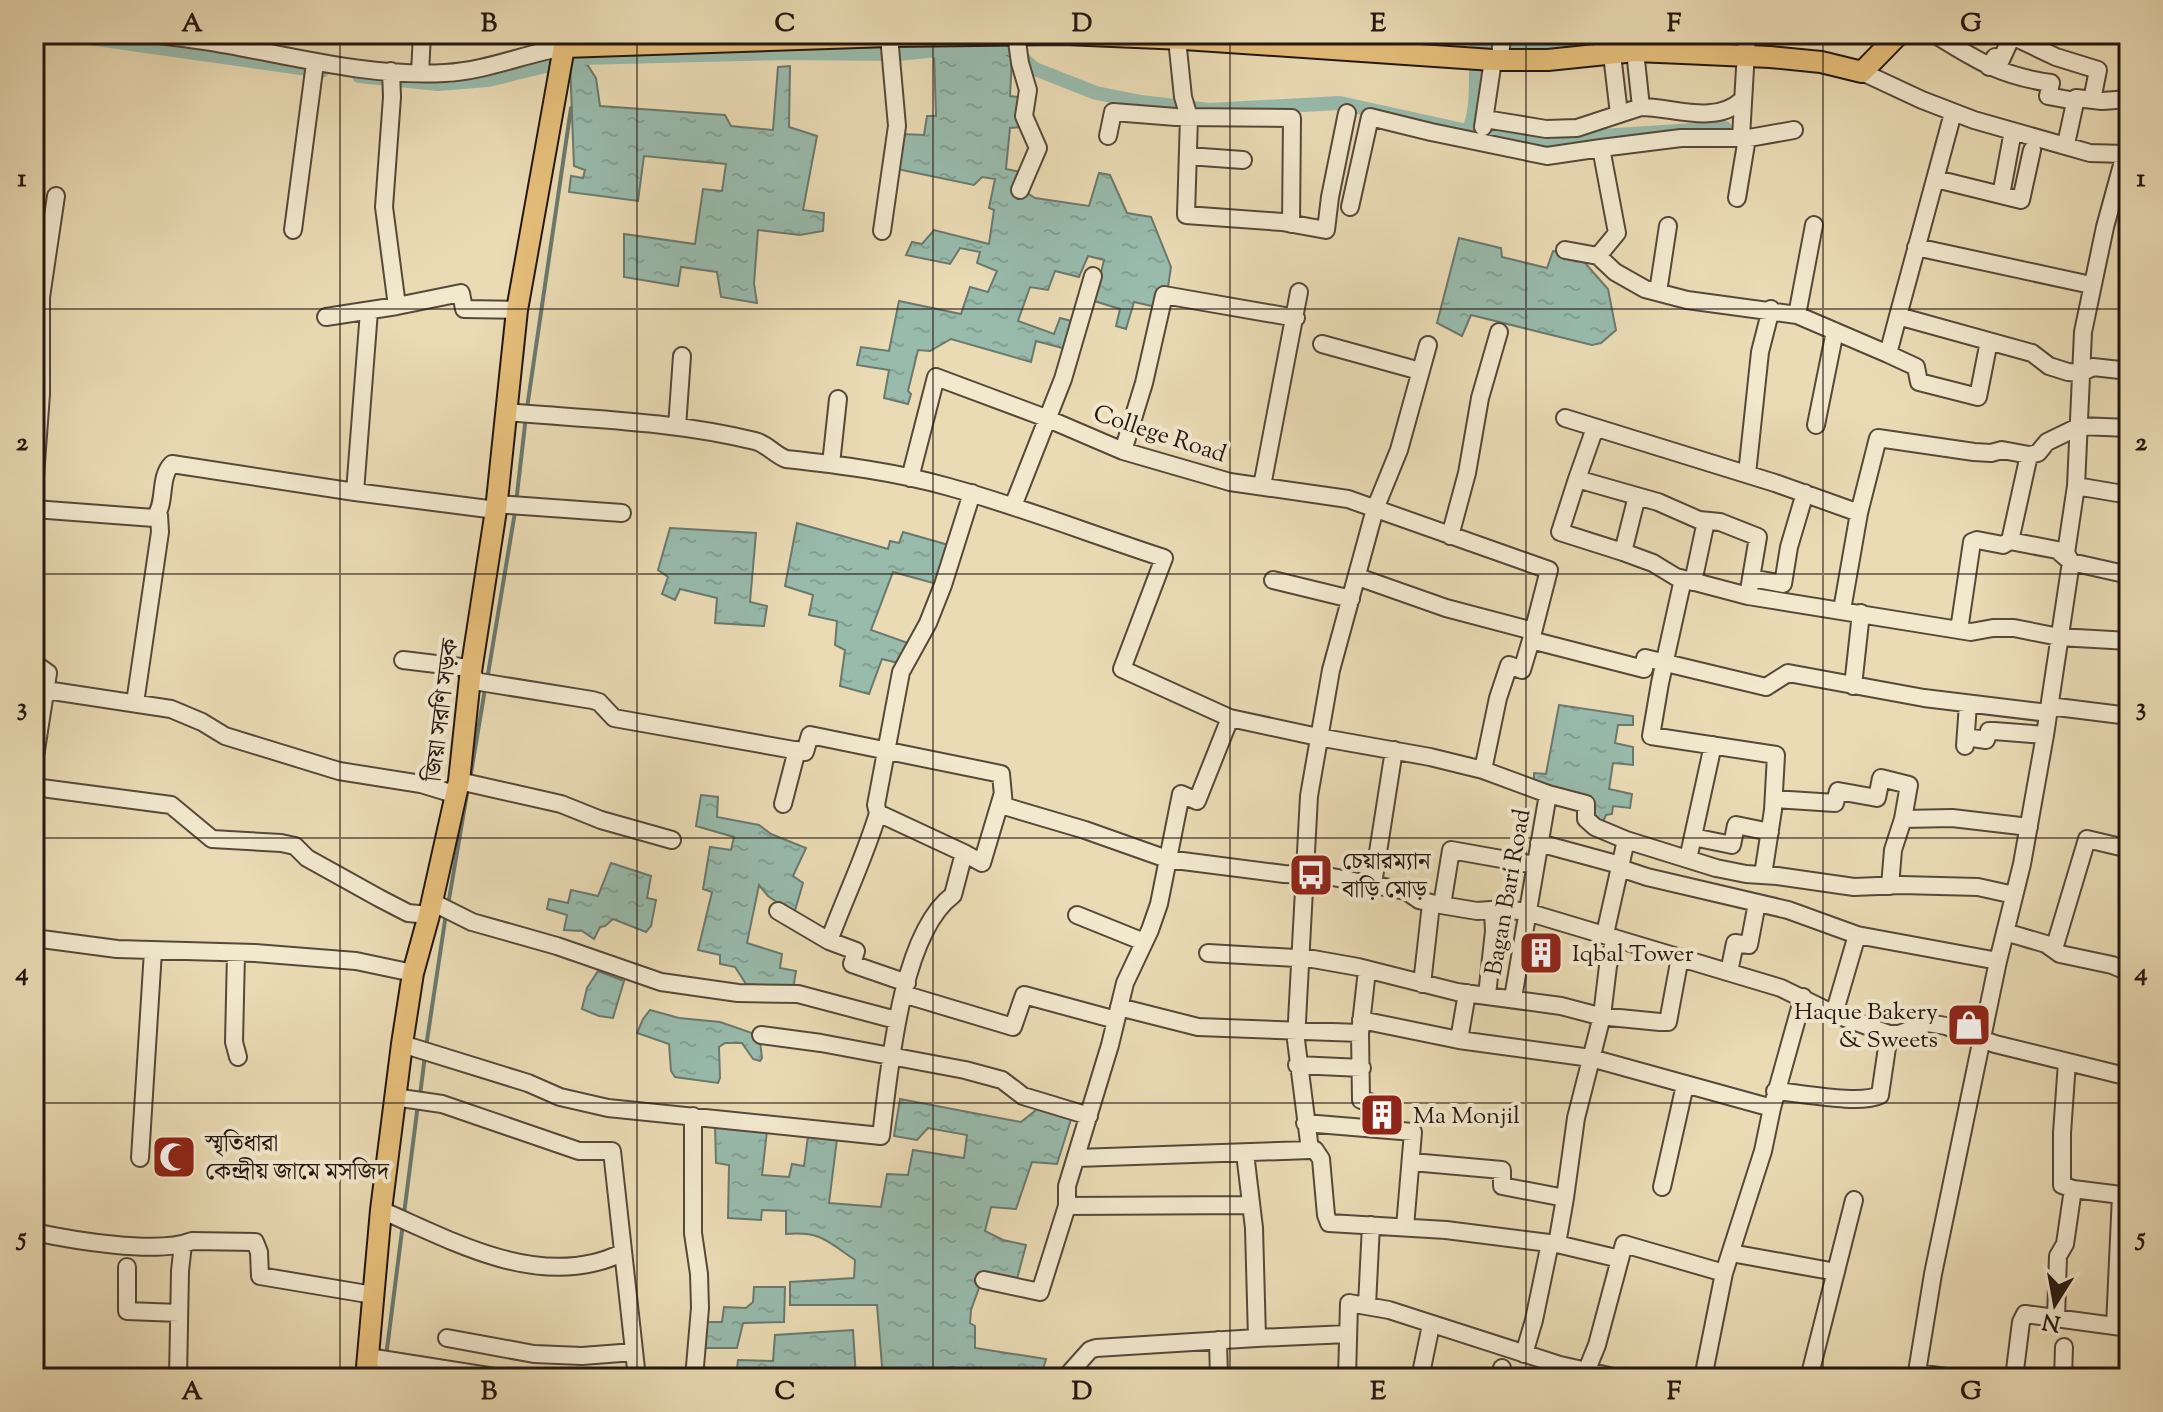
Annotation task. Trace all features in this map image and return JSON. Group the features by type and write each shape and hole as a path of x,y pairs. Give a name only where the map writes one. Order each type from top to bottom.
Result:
{"main road":[{"path":"569,45 644,38 833,36 889,40 968,34 1016,39 1064,34 1402,44 1456,58 1497,51 1548,60 1621,50 1821,62 1862,72 1899,34"},
{"name":"জিয়া সরণি সড়ক","path":"367,1368 381,1210 402,1044 413,973 458,788 496,507 517,310 556,94 569,45"}],"street":[{"path":"150,34 202,37 315,63 420,73 471,71 569,45"},
{"path":"420,73 422,34"},
{"path":"1737,198 1744,137 1741,101 1747,34"},
{"path":"1934,34 1989,67 2013,76 2051,83 2048,96 2075,101"},
{"path":"1989,67 1995,57 2001,60 2012,36 2056,57 2098,70 2092,100"},
{"path":"1016,39 1028,90 1024,116 1038,148 1020,190"},
{"path":"1177,39 1188,116 1186,215 1326,230 1347,113"},
{"path":"882,231 897,126 889,40"},
{"path":"1621,50 1641,107"},
{"path":"1619,114 1621,50"},
{"path":"1481,141 1497,51"},
{"path":"293,230 315,63"},
{"path":"391,72 384,207 397,306"},
{"path":"1862,72 1953,113 2090,153 2127,154 2091,285 2083,332 2076,486 2066,553 2071,562 2045,735 2029,827 1933,1274 1917,1375 1953,1378"},
{"path":"2066,144 2076,98 2129,99"},
{"path":"1485,119 1546,129 1577,128 1641,107 1716,113 1733,108 1741,101"},
{"path":"1108,136 1113,112 1292,118 1291,224"},
{"path":"1888,354 1953,113"},
{"path":"1350,207 1370,117 1547,156 1681,138 1744,137 1794,130"},
{"path":"2001,195 2013,131"},
{"path":"1598,256 1617,233 1601,148"},
{"path":"1936,179 2021,200 2032,150"},
{"path":"1188,156 1243,160"},
{"path":"34,490 41,394 41,297 56,196"},
{"path":"1797,315 1814,225"},
{"path":"1658,292 1668,226"},
{"path":"1916,247 2091,285"},
{"path":"1565,250 1598,256 1615,272 1645,289 1735,308 1771,309 1797,315 1916,367 1919,382 1978,397 1989,341"},
{"path":"1013,506 1063,379 1093,276"},
{"path":"1262,486 1299,292"},
{"path":"326,317 461,293 464,309 517,310"},
{"path":"1123,451 1144,383 1164,295 1296,318"},
{"path":"1747,474 1760,352 1771,309"},
{"path":"355,492 369,311"},
{"path":"1898,316 2032,353 2049,366 2068,372 2081,373 2093,367 2129,371"},
{"path":"1816,425 1835,331"},
{"path":"1450,536 1467,473 1480,398 1499,332"},
{"path":"1322,344 1420,371"},
{"path":"1310,1150 1297,1065 1296,1032 1309,796 1331,670 1375,509 1399,450 1428,345"},
{"path":"677,427 682,356"},
{"name":"College Road","path":"910,478 936,377 1123,451 1230,482 1348,499 1549,570 1532,636"},
{"path":"831,464 838,399"},
{"path":"505,412 677,427 758,442 786,459 910,478 972,493 1164,558 1122,669 1230,718 1483,770 1548,794 1586,804 1586,819 1595,827 1716,868 1854,887 1978,887 2014,895"},
{"path":"1565,418 1747,474 1859,513"},
{"path":"1842,610 1859,513 1878,438 1974,452 2002,450 2029,455 2038,453 2047,442 2080,426 2129,428"},
{"path":"1595,428 1560,532 1653,563 1688,580 1748,596 1971,632 2014,628 2059,637 2129,641"},
{"path":"2010,541 2029,455"},
{"path":"135,703 160,532 159,515 166,473 172,464 355,492 496,507 622,513"},
{"path":"1577,479 1637,496 1706,521 1720,522 1758,537 1748,596"},
{"path":"2076,486 2129,495"},
{"path":"829,941 849,886 866,852 878,813 876,796 888,749 901,672 928,623 972,493"},
{"path":"1751,578 1783,584 1789,547 1805,493"},
{"path":"1623,552 1637,496"},
{"path":"34,509 148,518 159,515"},
{"path":"1706,521 1664,663 1651,736 1776,755 1774,799 1763,875"},
{"path":"1959,630 1972,542 1977,540 2003,545 2010,541 2057,550 2071,562 2129,575"},
{"path":"1358,577 1532,636 1644,669 1645,658 1766,687 1788,673 1968,704 2129,716"},
{"path":"1273,580 1351,599"},
{"path":"1853,686 1861,613"},
{"path":"1483,770 1498,698 1509,665 1522,670 1532,636"},
{"path":"403,660 469,668 471,675 592,700 599,702 614,718 805,752 810,735 1001,774 1004,806 1167,859 1373,884 1406,891 1417,899 1436,904 1527,912 1729,972 1803,997 1834,1014 1889,1034 1899,1034 1928,1023 1946,1026 1983,1040 2129,1077"},
{"path":"34,663 48,673 34,763"},
{"path":"46,690 171,709 225,736 339,771 561,804 601,820 672,840"},
{"path":"1968,704 1966,742 1986,740 1989,731 2045,735"},
{"path":"984,1280 1040,1292 1067,1206 1067,1186 1125,983 1159,904 1181,794 1197,801 1230,718"},
{"path":"1688,859 1713,745"},
{"path":"783,804 797,750"},
{"path":"1373,884 1394,750"},
{"path":"1774,799 1835,803 1838,791 1877,798 1881,778 1909,785 1893,850 1890,886"},
{"path":"34,787 171,805 212,839 295,846 307,858 408,913 430,909 557,946 661,982 738,993 798,994 896,1020"},
{"path":"878,813 982,863 1003,791"},
{"name":"Bagan Bari Road","path":"1513,998 1548,794"},
{"path":"1903,819 1952,818 2029,827"},
{"path":"1693,837 1732,845 1736,825 1770,832"},
{"path":"2054,949 2087,839 2129,849"},
{"path":"1524,1354 1565,1198 1576,1118 1602,1016 1610,936 1626,840"},
{"path":"1539,843 1647,877 1788,910 1857,935 1998,961"},
{"path":"1422,984 1436,904 1451,850 1535,865"},
{"path":"402,1044 528,1083 560,1097 608,1108 881,1136 896,1020 905,988 927,929 941,904 953,895 964,853"},
{"path":"1729,972 1735,943 1749,945 1757,903"},
{"path":"778,911 829,941 856,951 852,964 905,988 1013,1027 1024,995 1118,1014 1165,1017 1198,1027 1296,1032 1361,1027 1591,1058 1685,1085 1774,1100 1872,1099 1880,1095 1889,1034"},
{"name":"Bagan Bari Road","path":"1487,995 1494,931 1493,911"},
{"path":"1077,915 1144,942"},
{"path":"2005,932 2046,944 2060,954 2127,972 2129,953"},
{"path":"1834,1014 1857,935"},
{"path":"34,938 153,951 356,961 413,973"},
{"path":"140,1158 153,951"},
{"path":"236,953 234,1042 238,1057"},
{"path":"1208,953 1299,958 1467,993 1561,1006 1602,1016 1668,1022 1680,957"},
{"path":"1367,970 1361,1027 1361,1100 1370,1102 1370,1128"},
{"path":"1459,1040 1467,993"},
{"path":"1703,1378 1724,1273 1763,1151 1803,997"},
{"path":"761,1035 965,1070 1002,1080 1023,1096 1089,1116"},
{"path":"2014,1378 2021,1322 2025,1314 2122,1327 2125,1196 2062,1185 2067,1062"},
{"path":"1297,1065 1362,1068"},
{"path":"1662,1187 1685,1085"},
{"path":"394,1097 442,1104 579,1151 612,1151 637,1378"},
{"path":"693,1116 693,1233 700,1308 694,1378"},
{"path":"1305,1123 1413,1132 1405,1227"},
{"path":"1077,1158 1315,1150 1321,1159 1329,1223 1405,1227 1554,1243 1620,1259"},
{"path":"1245,1153 1251,1205 1257,1338"},
{"path":"1412,1162 1502,1170 1502,1186 1565,1198"},
{"path":"2056,1318 2058,1256 2065,1244 2073,1189"},
{"path":"1809,1378 1854,1200"},
{"path":"1067,1206 1251,1205"},
{"path":"381,1210 461,1245 533,1265 565,1267 593,1263 622,1253"},
{"path":"1367,1305 1371,1225"},
{"path":"34,1232 96,1242 151,1246 192,1241 255,1242 259,1252 260,1276 373,1295"},
{"path":"178,1378 183,1244"},
{"path":"1586,1372 1597,1345 1624,1244 1724,1273"},
{"path":"1731,1253 1836,1272"},
{"path":"127,1267 127,1311 179,1313"},
{"path":"1347,1378 1349,1303 1367,1305 1524,1354 1618,1378"},
{"path":"1420,1378 1431,1325"},
{"path":"1065,1378 1090,1350 1096,1348 1348,1334"},
{"path":"447,1338 534,1354 582,1356 634,1352"},
{"path":"1218,1340 1219,1378"},
{"path":"2063,1378 2064,1347"},
{"path":"367,1368 501,1378"}],"water":[{"path":"997,49 1012,58 1010,96 1019,97 1022,127 1010,128 1006,169 1020,172 1024,191 1035,198 1089,206 1099,173 1110,175 1127,213 1151,217 1171,267 1168,287 1157,291 1156,307 1134,302 1126,329 1116,326 1120,309 1094,301 1104,260 1088,256 1079,277 1055,271 1048,290 1030,287 1018,321 1054,334 1060,318 1075,322 1066,349 1036,341 1031,362 951,339 930,351 918,350 908,404 884,398 889,370 857,365 861,347 889,351 899,301 961,314 970,287 988,292 997,271 977,263 980,252 960,248 950,264 906,255 912,242 922,244 934,230 989,244 994,210 989,208 995,179 982,177 974,185 897,169 903,134 924,135 927,116 936,116 934,52"},
{"path":"585,61 596,78 600,106 725,115 731,126 773,130 778,67 790,66 789,127 817,136 803,210 824,213 823,231 800,235 758,230 754,284 757,303 721,297 717,272 681,267 678,286 624,277 624,234 695,244 703,189 722,191 726,164 644,156 638,201 569,192 571,176 583,178 585,170 574,166 570,62"},
{"path":"1459,238 1501,248 1502,257 1547,268 1553,251 1577,254 1608,289 1616,330 1601,343 1592,345 1471,315 1462,336 1437,323"},
{"path":"797,523 888,549 890,541 899,543 903,532 952,546 937,584 893,572 871,630 908,643 898,663 882,659 869,694 840,686 845,650 835,645 837,621 809,615 813,595 785,586"},
{"path":"670,528 756,533 750,602 767,606 764,626 715,623 717,598 680,589 675,600 662,594 668,577 658,570"},
{"path":"1559,705 1633,716 1633,725 1618,725 1615,743 1633,747 1633,765 1613,763 1609,789 1632,794 1630,808 1613,806 1612,814 1606,815 1602,824 1534,783 1534,773 1546,774"},
{"path":"701,795 718,797 717,817 759,825 771,834 806,848 793,876 803,883 794,914 768,896 759,885 747,943 782,954 780,968 796,971 793,989 746,984 735,967 720,964 720,955 698,950 712,892 703,889 710,847 731,850 734,837 696,826"},
{"path":"611,863 651,876 647,898 656,900 651,926 646,932 613,919 600,927 594,939 582,931 564,930 567,915 547,909 549,899 568,903 571,890 598,896"},
{"path":"598,971 624,981 613,1018 582,1009 587,988"},
{"path":"650,1010 679,1018 720,1022 755,1034 760,1041 762,1058 760,1061 753,1059 742,1043 725,1043 719,1047 718,1083 675,1077 671,1071 669,1044 637,1033"},
{"path":"900,1099 1021,1122 1041,1106 1073,1113 1057,1164 1032,1162 1016,1209 991,1207 985,1231 1003,1240 1026,1245 1017,1279 984,1274 971,1310 975,1348 1046,1359 1037,1378 955,1378 953,1367 883,1378 877,1305 790,1305 790,1282 854,1278 855,1260 816,1236 786,1234 786,1211 762,1210 761,1220 728,1218 729,1165 716,1163 715,1125 767,1131 762,1175 789,1177 792,1164 804,1166 808,1136 837,1139 829,1203 881,1207 887,1174 908,1175 913,1150 964,1158 967,1135 928,1128 917,1140 894,1136"},
{"path":"754,1287 785,1287 784,1322 743,1323 737,1348 702,1348 704,1322 722,1322 724,1307 746,1308 753,1302"},
{"path":"853,1330 856,1378 736,1378 738,1360 773,1361 775,1335"}],"waterway":[{"path":"61,34 322,71"},
{"path":"1468,131 1475,100 1477,44 1569,48 1576,41 1577,34"},
{"path":"359,76 438,84 488,80 579,58 786,53 898,54 968,47 1010,48 1035,69 1096,93 1141,102 1209,110 1340,103 1472,132"},
{"path":"527,408 571,108"},
{"path":"1493,136 1553,146 1601,136 1725,128"},
{"path":"516,503 526,416"},
{"path":"487,680 515,512"},
{"path":"470,779 485,689"},
{"path":"448,905 468,788"},
{"path":"426,1047 446,914"},
{"path":"420,1095 425,1056"},
{"path":"404,1214 418,1104"},
{"path":"386,1357 403,1223"},
{"path":"383,1378 384,1366"}],"place":[{"name":"চেয়ারম্যান বাড়ি মোড়","path":"1311,875"},
{"name":"Iqbal Tower","path":"1541,953"},
{"name":"Haque Bakery & Sweets","path":"1969,1025"},
{"name":"Ma Monjil","path":"1382,1115"},
{"name":"স্মৃতিধারা কেন্দ্রীয় জামে মসজিদ","path":"174,1157"}]}
